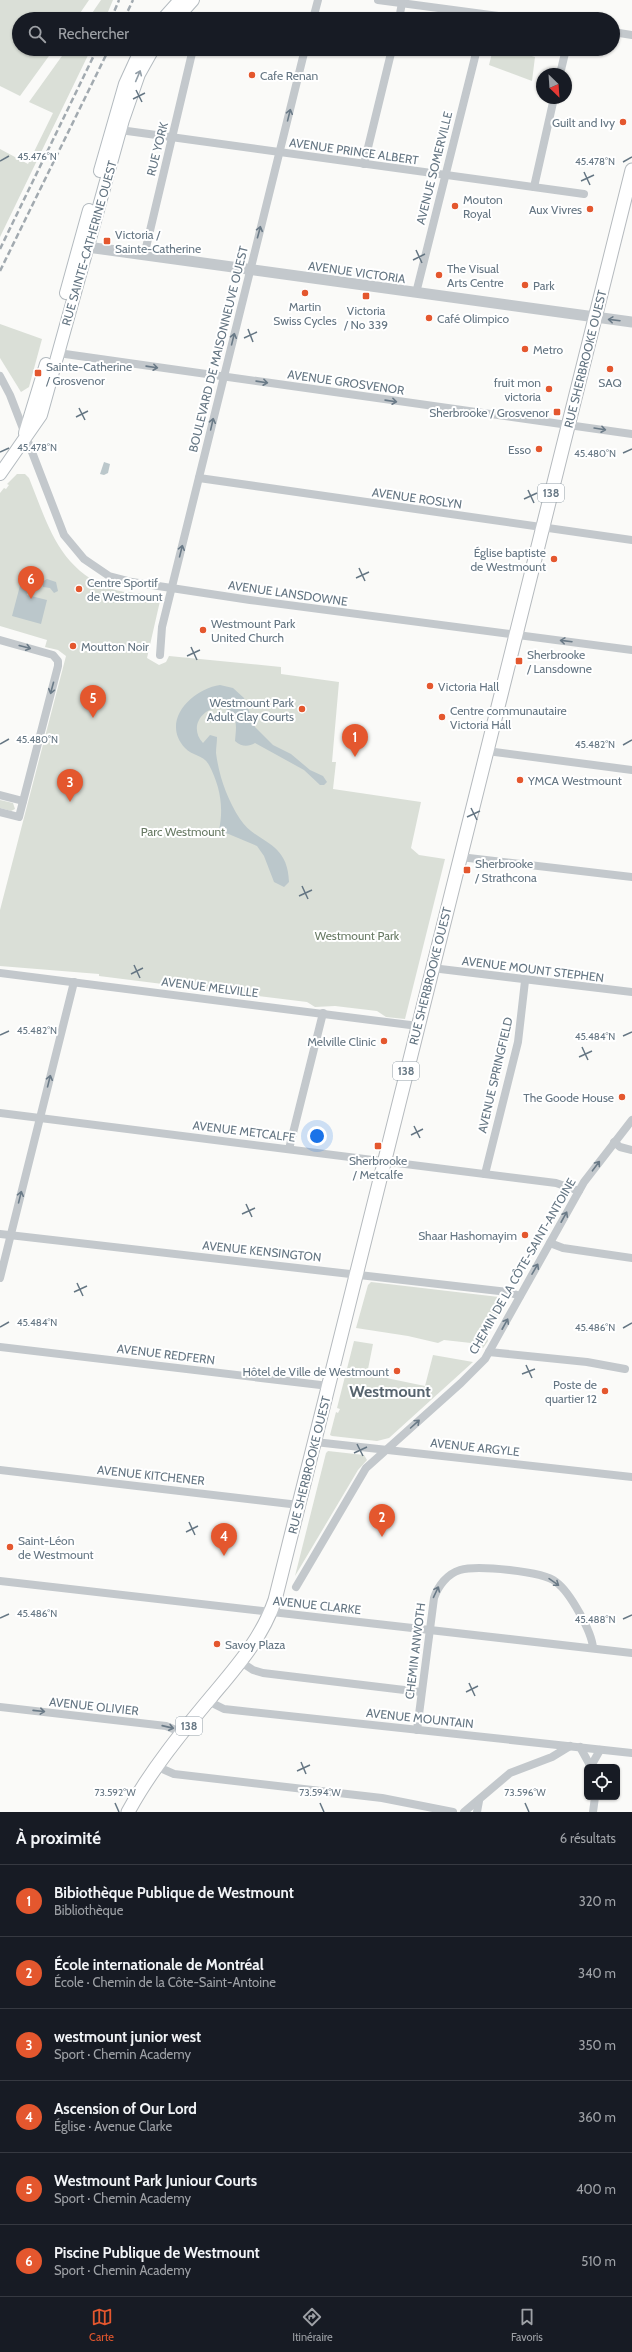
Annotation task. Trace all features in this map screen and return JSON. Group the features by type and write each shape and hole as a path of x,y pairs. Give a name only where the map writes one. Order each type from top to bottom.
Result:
{"main road":[{"path":"169,12 180,0"},
{"path":"185,12 193,0"},
{"name":"RUE SAINTE-CATHERINE OUEST","path":"0,474 24,436 41,415 58,353 83,247 125,84 138,56"},
{"name":"RUE SAINTE-CATHERINE OUEST","path":"24,436 120,130 139,74 149,56"},
{"name":"RUE SHERBROOKE OUEST","path":"128,1812 183,1733 241,1662 255,1642 271,1612 315,1442 595,318 628,199 632,170"}],"street":[{"path":"315,12 318,0"},
{"path":"378,0 459,12"},
{"path":"400,12 402,3"},
{"path":"620,33 632,34"},
{"name":"RUE YORK","path":"144,256 191,56"},
{"name":"BOULEVARD DE MAISONNEUVE OUEST","path":"160,655 161,632 303,56"},
{"path":"364,164 390,56"},
{"name":"AVENUE SOMERVILLE","path":"416,293 475,56"},
{"path":"561,68 564,56"},
{"path":"534,187 553,104"},
{"name":"AVENUE PRINCE ALBERT","path":"120,130 584,194"},
{"name":"AVENUE VICTORIA","path":"83,247 632,322"},
{"name":"AVENUE GROSVENOR","path":"58,353 632,434"},
{"name":"AVENUE LANSDOWNE","path":"0,376 10,395 24,436 59,525 76,552 94,567 114,578 172,589 632,650"},
{"name":"AVENUE ROSLYN","path":"199,478 632,540"},
{"path":"0,640 50,654 55,656 58,663 19,817 0,812"},
{"path":"486,751 632,770"},
{"path":"0,795 23,801"},
{"path":"460,857 632,877"},
{"name":"AVENUE MOUNT STEPHEN","path":"432,968 632,992"},
{"name":"AVENUE MELVILLE","path":"0,972 418,1026"},
{"name":"AVENUE SPRINGFIELD","path":"485,1174 518,1042 525,980"},
{"path":"0,1278 74,982"},
{"path":"289,1149 323,1013"},
{"name":"AVENUE METCALFE","path":"0,1113 556,1183 578,1191"},
{"name":"CHEMIN DE LA CÔTE-SAINT-ANTOINE","path":"296,1587 358,1480 370,1464 467,1377 489,1352 578,1191 632,1120"},
{"path":"614,1142 620,1147 632,1150"},
{"name":"AVENUE KENSINGTON","path":"0,1234 508,1292 520,1296"},
{"path":"550,1243 562,1248 632,1258"},
{"name":"AVENUE REDFERN","path":"0,1347 329,1386"},
{"path":"489,1352 587,1362 625,1369"},
{"name":"AVENUE ARGYLE","path":"315,1442 632,1477"},
{"name":"AVENUE KITCHENER","path":"0,1470 299,1505"},
{"name":"CHEMIN ANWOTH","path":"417,1730 434,1598 440,1584 459,1570 480,1568 540,1575 556,1581 566,1593 592,1637 593,1648"},
{"name":"AVENUE CLARKE","path":"0,1581 632,1653"},
{"path":"241,1662 253,1670 263,1673 421,1692"},
{"name":"AVENUE MOUNTAIN","path":"208,1701 224,1709 632,1753"},
{"name":"AVENUE OLIVIER","path":"0,1707 166,1726 183,1733"},
{"path":"464,1812 479,1801 510,1773 557,1754 570,1746"},
{"path":"580,1747 590,1764"},
{"path":"592,1764 600,1750"},
{"path":"158,1767 174,1774 382,1798 453,1812"},
{"path":"593,1812 594,1800"},
{"path":"477,1812 479,1801"}],"green space":[{"path":"0,0 89,0 81,12 12,12 12,56 49,56 20,96 0,86"},
{"path":"101,0 113,0 108,12 93,12"},
{"path":"62,56 88,56 0,237 0,149 28,164 53,113 29,102"},
{"path":"491,56 535,57 532,81 489,65"},
{"path":"0,324 42,339 29,387 21,392 0,358"},
{"name":"Parc Westmount","path":"17,474 25,474 29,478 50,529 58,544 67,558 79,570 94,581 112,589 123,592 152,595 157,597 160,601 147,658 159,665 166,662 169,656 281,667 281,674 339,682 332,762 336,762 333,789 421,802 411,848 419,855 445,859 405,1019 386,1017 377,1011 335,1006 315,1007 307,1002 99,976 99,974 0,966 0,910 66,656 58,650 45,647 47,640 0,626 0,493 4,488 6,489 9,485 7,484"},
{"path":"0,800 13,803 15,809 11,811 0,808"},
{"path":"371,1282 499,1297 505,1302 487,1336 488,1341 483,1348 478,1348 480,1344 444,1340 438,1343 408,1336 356,1328 368,1285"},
{"path":"354,1341 373,1344 367,1374 425,1386 433,1355 473,1362 389,1438 377,1441 332,1436 330,1435 336,1412 338,1413 340,1409 337,1408"},
{"path":"328,1451 364,1455 367,1460 358,1470 295,1576 326,1453"}],"shaded area":[{"path":"104,462 110,464 108,473 104,475 100,474"},
{"path":"22,578 31,580 27,595 47,600 41,624 12,616"},
{"path":"47,579 56,582 58,591 54,593 50,588 43,587 42,582"},
{"path":"220,685 233,688 244,698 255,727 273,745 291,754 310,770 323,776 327,782 324,785 320,785 304,770 255,743 245,746 235,741 235,719 233,715 225,708 211,709 200,718 197,730 203,743 210,735 217,737 216,753 221,779 227,795 240,819 254,833 277,850 283,858 287,868 289,882 284,887 274,882 264,856 257,846 219,830 221,805 213,773 204,759 188,751 178,738 176,727 178,717 183,708 199,693"}],"railway":[{"path":"114,12 119,0"},
{"path":"127,12 133,0"},
{"path":"0,249 94,56"},
{"path":"0,271 106,56"}],"place":[{"name":"Cafe Renan","path":"252,75"},
{"name":"Guilt and Ivy","path":"623,122"},
{"name":"Mouton Royal","path":"455,206"},
{"name":"Aux Vivres","path":"590,209"},
{"name":"Victoria / Sainte-Catherine","path":"107,241"},
{"name":"The Visual Arts Centre","path":"439,275"},
{"name":"Park","path":"525,285"},
{"name":"Martin Swiss Cycles","path":"305,293"},
{"name":"Victoria / No 339","path":"366,296"},
{"name":"Café Olimpico","path":"429,318"},
{"name":"Metro","path":"525,349"},
{"name":"SAQ","path":"610,369"},
{"name":"Sainte-Catherine / Grosvenor","path":"38,373"},
{"name":"fruit mon victoria","path":"549,389"},
{"name":"Sherbrooke / Grosvenor","path":"557,412"},
{"name":"Esso","path":"539,449"},
{"name":"Église baptiste de Westmount","path":"554,559"},
{"name":"Centre Sportif de Westmount","path":"79,589"},
{"name":"Piscine Publique de Westmount","path":"31,599"},
{"name":"Westmount Park United Church","path":"203,630"},
{"name":"Moutton Noir","path":"73,646"},
{"name":"Sherbrooke / Lansdowne","path":"519,661"},
{"name":"Victoria Hall","path":"430,686"},
{"name":"Westmount Park Adult Clay Courts","path":"302,709"},
{"name":"Centre communautaire Victoria Hall","path":"442,717"},
{"name":"Westmount Park Juniour Courts","path":"93,718"},
{"name":"Bibiothèque Publique de Westmount","path":"355,757"},
{"name":"YMCA Westmount","path":"520,780"},
{"name":"westmount junior west","path":"70,802"},
{"name":"Sherbrooke / Strathcona","path":"467,870"},
{"name":"Melville Clinic","path":"384,1041"},
{"name":"The Goode House","path":"622,1097"},
{"name":"Sherbrooke / Metcalfe","path":"378,1146"},
{"name":"Shaar Hashomayim","path":"525,1235"},
{"name":"Hôtel de Ville de Westmount","path":"397,1371"},
{"name":"Poste de quartier 12","path":"605,1391"},
{"name":"École internationale de Montréal","path":"382,1537"},
{"name":"Saint-Léon de Westmount","path":"10,1547"},
{"name":"Ascension of Our Lord","path":"224,1556"},
{"name":"Savoy Plaza","path":"217,1644"}],"district":[{"name":"Westmount","path":"390,1391"}],"park label":[{"name":"Westmount Park","path":"357,935"}]}
